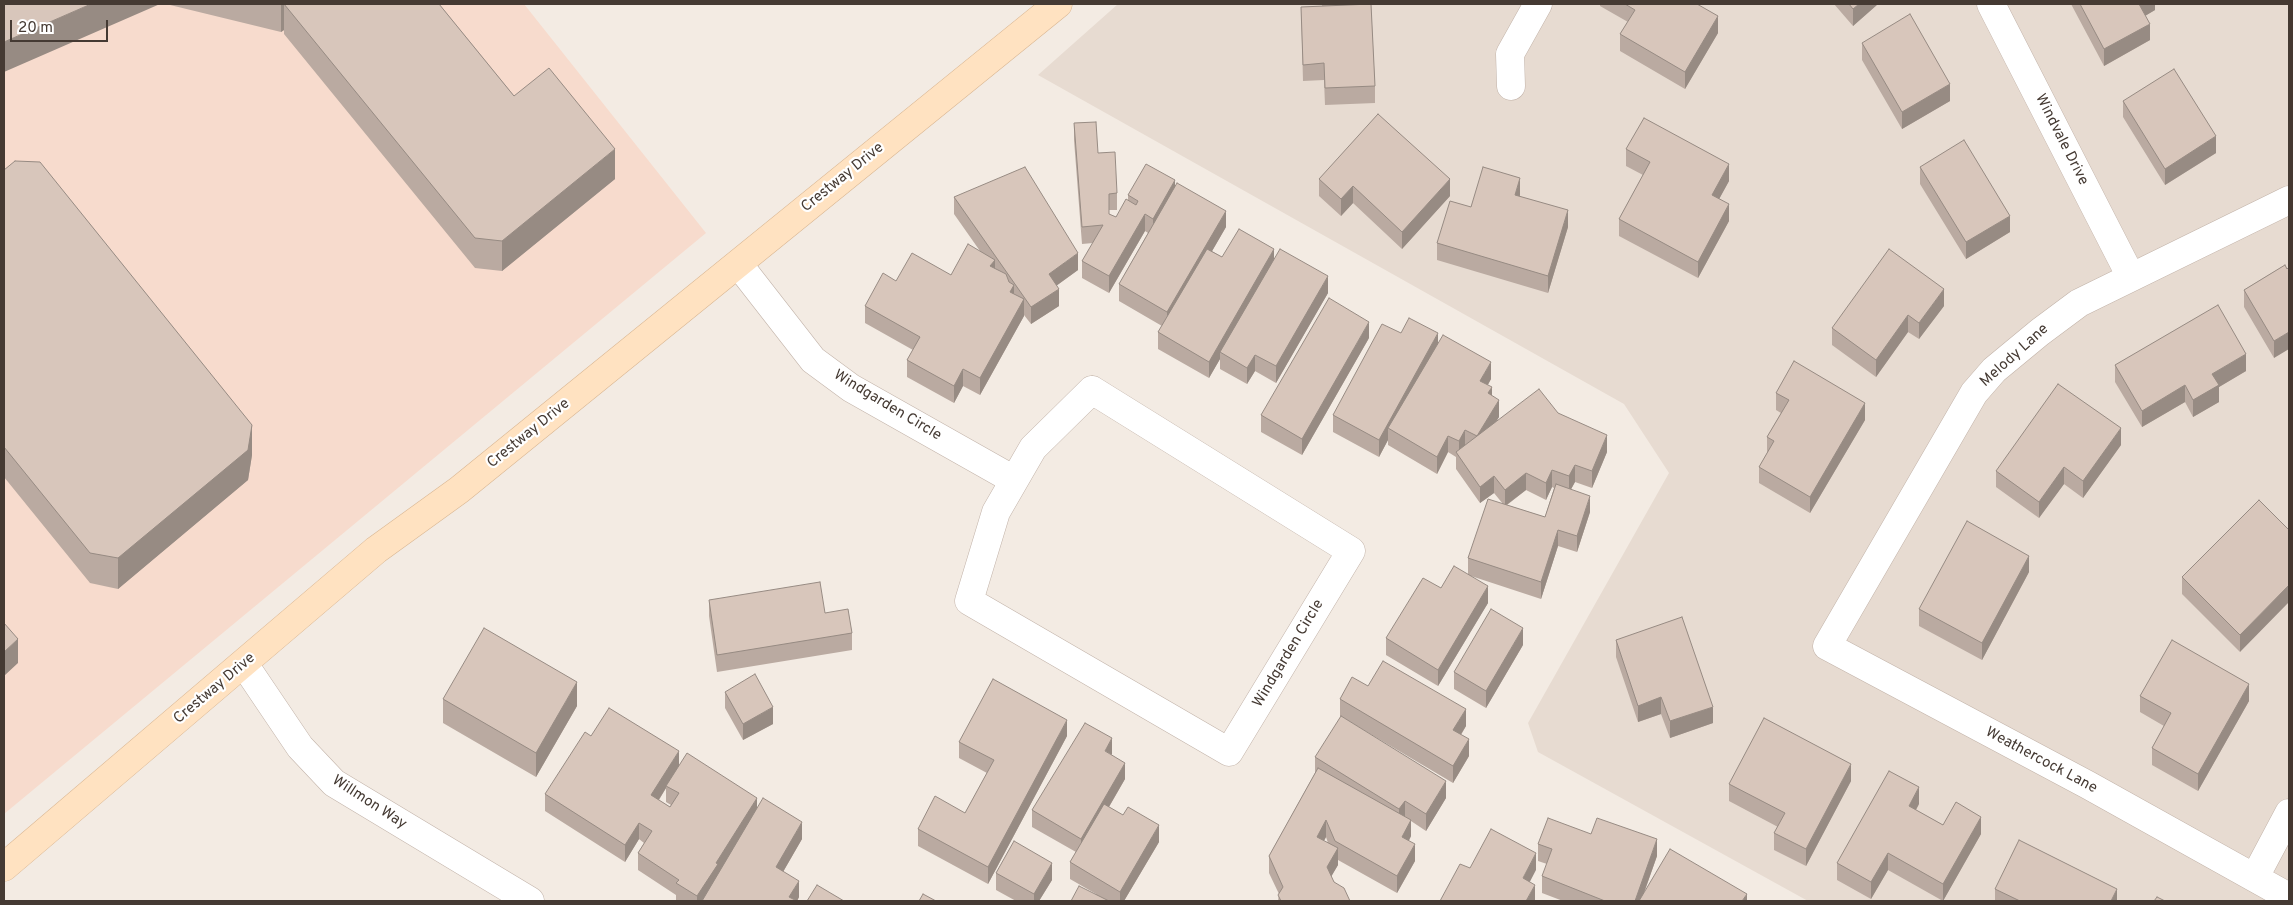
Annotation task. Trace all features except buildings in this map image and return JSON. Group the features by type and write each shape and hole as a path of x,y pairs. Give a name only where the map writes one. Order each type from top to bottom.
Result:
{"main road":[{"name":"Crestway Drive","path":"4,867 376,550 459,490 739,265 1058,4"}],"street":[{"path":"1511,86 1510,54 1538,4"},
{"name":"Windvale Drive","path":"1991,4 2131,276"},
{"name":"Melody Lane","path":"1827,646 1974,393 1994,370 2079,303 2289,200"},
{"name":"Windgarden Circle","path":"739,265 814,360 851,388 1014,480"},
{"name":"Windgarden Circle","path":"1092,390 1351,551 1229,752 969,601 996,512 1014,480 1033,448 1092,390"},
{"name":"Weathercock Lane","path":"1827,646 2088,785 2289,897"},
{"name":"Willmon Way","path":"244,664 300,747 334,784 530,901"},
{"path":"2255,877 2289,813"}],"shaded area":[{"path":"4,4 524,4 706,233 4,814"},
{"path":"1118,4 2289,4 2289,901 1808,901 1538,752 1528,723 1669,473 1624,404 1038,75"}]}
